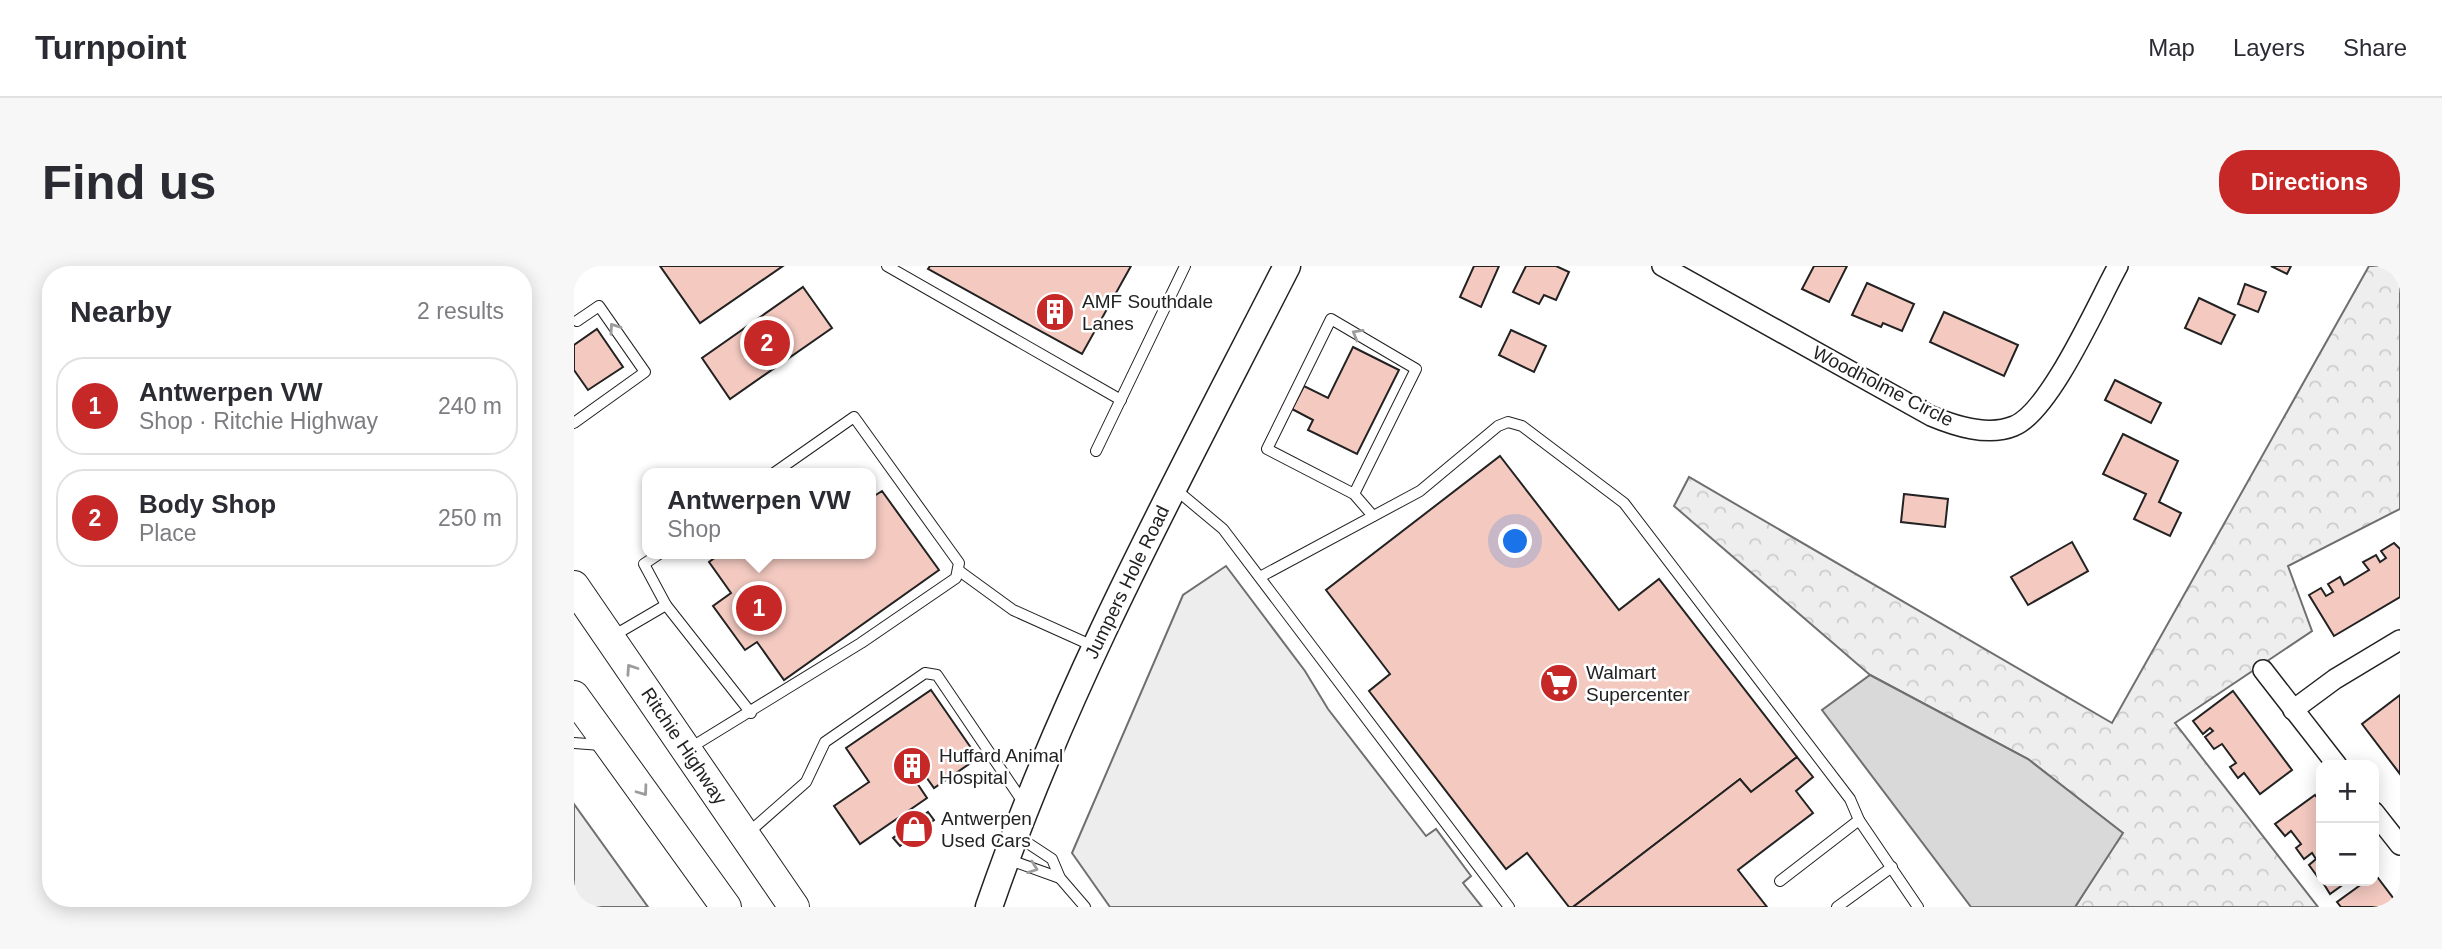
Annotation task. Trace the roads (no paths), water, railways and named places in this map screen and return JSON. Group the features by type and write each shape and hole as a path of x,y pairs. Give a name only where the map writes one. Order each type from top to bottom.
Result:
{"main road":[{"name":"Jumpers Hole Road","path":"989,907 1025,805 1094,647 1284,267"},
{"name":"Ritchie Highway","path":"574,586 794,907"},
{"path":"574,696 726,907"}],"street":[{"name":"Woodholme Circle","path":"1662,266 1931,416 1977,430 1999,430 2014,427 2027,418 2054,384 2118,266"},
{"path":"2293,710 2335,679 2400,640"},
{"path":"2263,670 2333,760"},
{"path":"2379,818 2400,845"}],"lane":[{"path":"887,266 1121,400"},
{"path":"1096,451 1185,266"},
{"path":"574,424 645,372 599,306 575,320"},
{"path":"1354,494 1416,369 1331,319 1267,449 1354,494 1373,516"},
{"path":"686,750 751,713 861,643 956,578 959,563 854,417 781,468"},
{"path":"1260,577 1420,491 1498,426 1508,422 1522,426 1624,503 1850,799 1859,820 1918,907"},
{"path":"1174,488 1223,528 1509,907"},
{"path":"652,559 644,564 666,605 751,713"},
{"path":"958,570 1013,610 1094,647"},
{"path":"610,638 666,605"},
{"path":"746,836 806,782 825,742 925,673 937,675 1025,805"},
{"path":"574,743 610,745"},
{"path":"1780,881 1859,820"},
{"path":"1010,846 1059,878 1085,907"},
{"path":"1010,846 1052,859 1059,878"},
{"path":"1837,907 1892,867"}],"place":[{"name":"AMF Southdale Lanes","path":"1055,312"},
{"name":"Body Shop","path":"767,343"},
{"name":"Antwerpen VW","path":"759,608"},
{"name":"Walmart Supercenter","path":"1559,683"},
{"name":"Huffard Animal Hospital","path":"912,766"},
{"name":"Antwerpen Used Cars","path":"914,829"}]}
